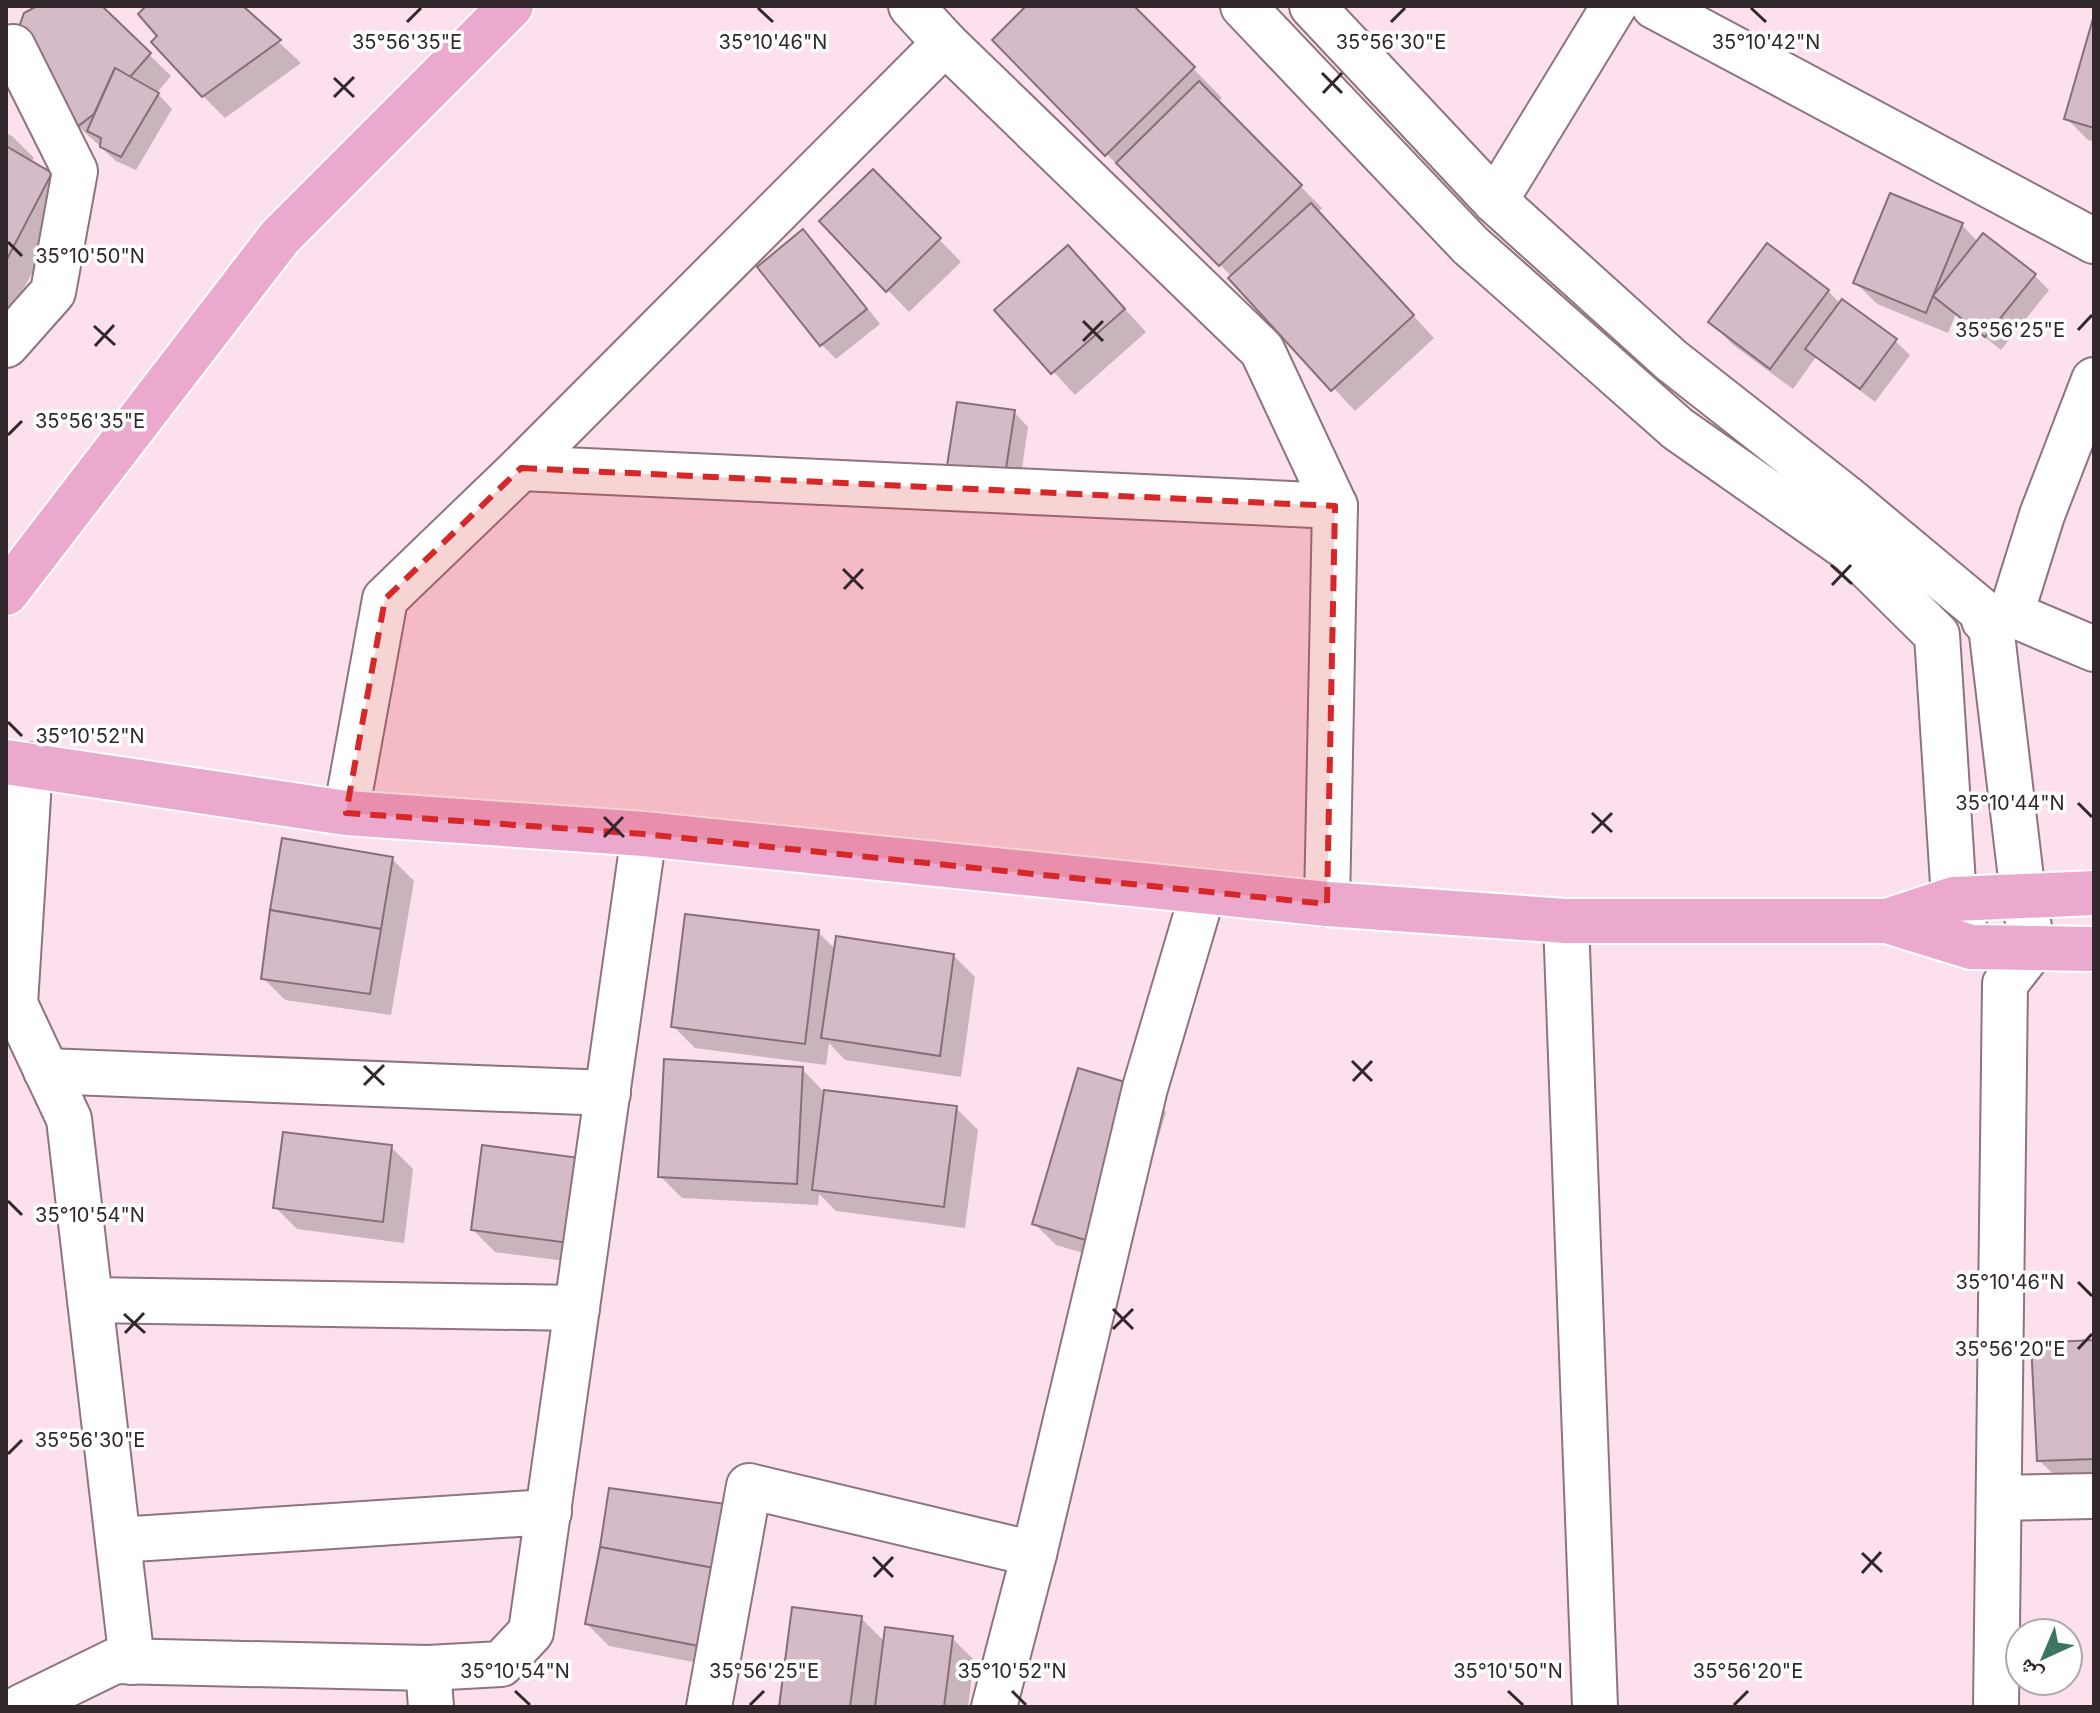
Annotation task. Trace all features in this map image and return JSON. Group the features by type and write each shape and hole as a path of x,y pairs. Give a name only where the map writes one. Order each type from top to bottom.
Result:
{"main road":[{"path":"6,593 280,237 511,6"},
{"path":"18,764 346,813 644,834 1327,904 1566,921 1887,921 1971,947 2094,949"},
{"path":"1887,921 1954,899 2094,893"}],"street":[{"path":"911,6 945,43 1262,350 1335,506 1327,904"},
{"path":"1243,6 1470,245 1678,429 1852,551 1937,635 1954,899 1971,947 2005,984"},
{"path":"1312,6 1495,201 1671,360 2001,616 2094,649"},
{"path":"1495,201 1614,6"},
{"path":"1654,6 2094,241"},
{"path":"346,813 385,599 521,468 945,43"},
{"path":"6,50 13,47 75,171 53,292 6,345"},
{"path":"1996,1707 2005,984 2033,948 2023,895 2001,616 2094,380"},
{"path":"521,468 1335,506"},
{"path":"1937,635 2001,616"},
{"path":"18,764 15,1004 69,1119 132,1662"},
{"path":"21,1707 115,1661 430,1688 501,1664 531,1632 644,834"},
{"path":"994,1707 1034,1554 1145,1088 1203,892"},
{"path":"1566,921 1595,1707"},
{"path":"46,1071 608,1093"},
{"path":"90,1300 577,1308"},
{"path":"709,1707 749,1486 1034,1554"},
{"path":"1999,1498 2094,1496"},
{"path":"118,1540 549,1512"}],"highlighted area":[{"path":"521,468 1335,506 1327,904 644,834 346,813 385,599"}],"building":[{"path":"37,6 102,6 151,53 130,77 115,68 94,114 77,127 17,33 24,13"},
{"path":"146,6 243,6 281,40 202,97 151,42 157,36 138,14"},
{"path":"1026,6 1134,6 1195,67 1105,156 992,40"},
{"path":"2094,15 2094,128 2064,119"},
{"path":"115,68 159,93 121,157 100,147 101,138 87,131"},
{"path":"1199,81 1302,185 1219,266 1116,163"},
{"path":"6,146 52,173 6,261"},
{"path":"873,169 941,238 886,292 819,221"},
{"path":"1890,193 1963,223 1926,313 1853,283"},
{"path":"1311,203 1414,315 1331,391 1228,278"},
{"path":"803,229 867,309 820,346 757,267"},
{"path":"1983,233 2036,274 1985,337 1933,296"},
{"path":"1767,243 1829,290 1770,369 1708,322"},
{"path":"1068,245 1125,309 1051,374 994,310"},
{"path":"1842,299 1897,339 1860,389 1805,349"},
{"path":"957,402 1015,410 1005,475 947,466"},
{"path":"282,838 393,857 381,929 270,910"},
{"path":"270,910 381,929 370,994 261,979"},
{"path":"685,914 819,930 805,1044 671,1027"},
{"path":"836,936 954,954 940,1056 821,1038"},
{"path":"664,1059 803,1067 797,1184 658,1177"},
{"path":"1078,1068 1145,1088 1099,1244 1032,1224"},
{"path":"824,1090 957,1106 944,1207 812,1190"},
{"path":"283,1132 392,1145 383,1222 273,1208"},
{"path":"482,1145 580,1158 569,1243 471,1230"},
{"path":"2094,1340 2094,1459 2037,1461 2031,1343"},
{"path":"609,1488 733,1505 719,1569 600,1547"},
{"path":"600,1547 719,1569 704,1647 585,1624"},
{"path":"792,1607 862,1616 850,1707 779,1707"},
{"path":"885,1627 953,1636 944,1707 875,1707"}]}
